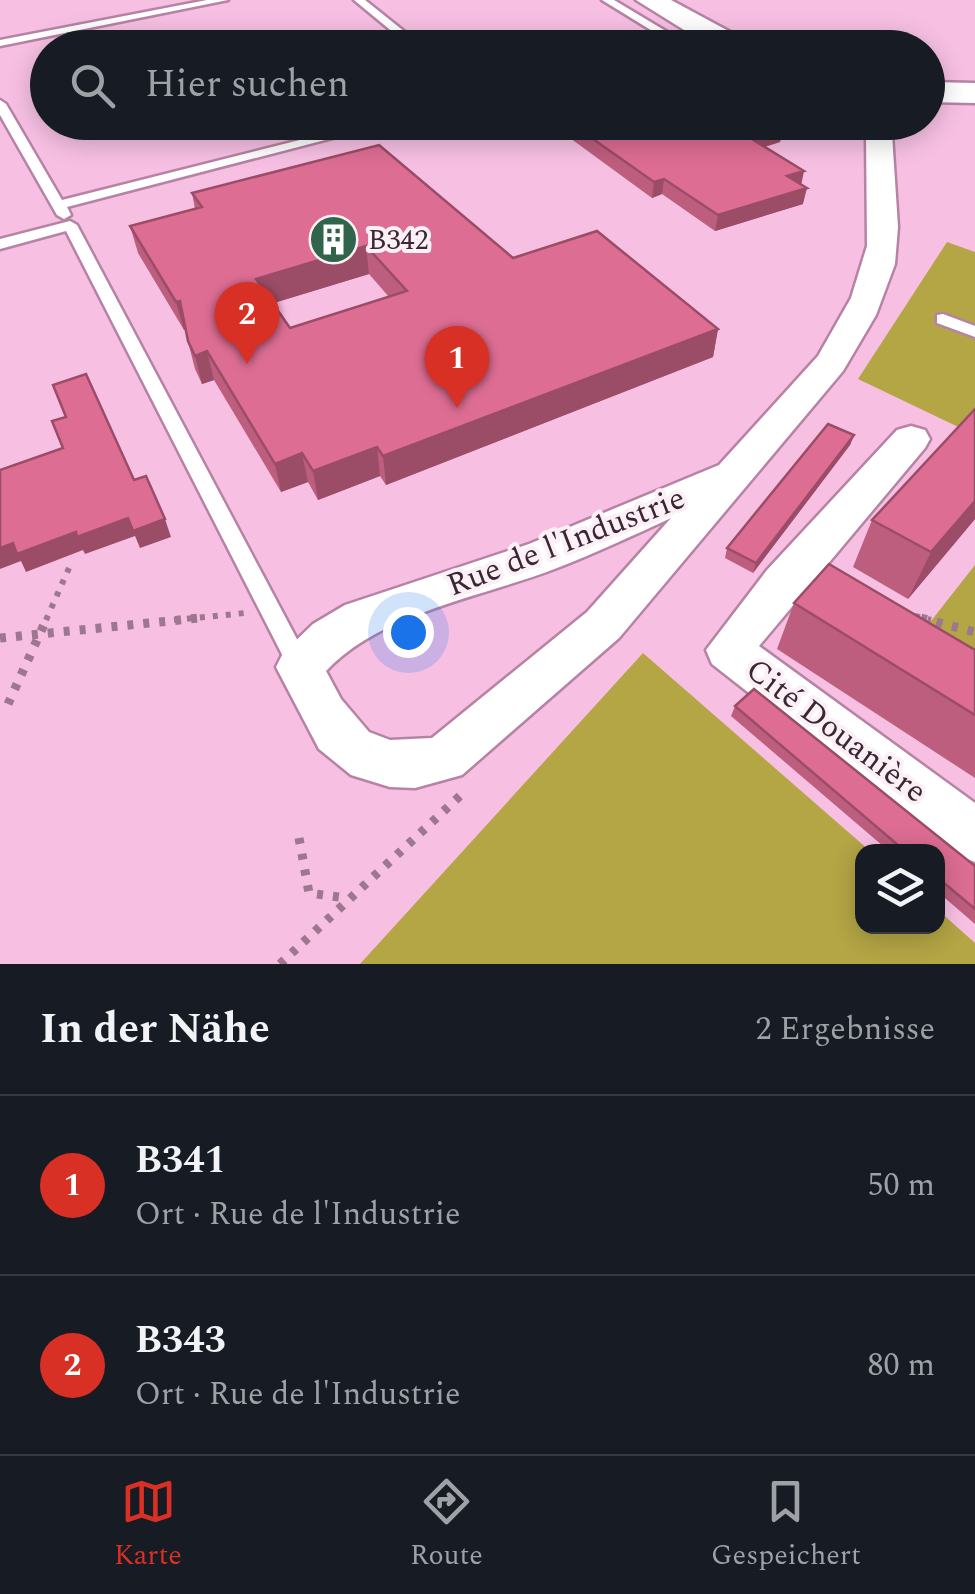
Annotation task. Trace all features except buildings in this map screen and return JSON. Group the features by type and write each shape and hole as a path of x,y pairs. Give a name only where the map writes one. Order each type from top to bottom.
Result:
{"main road":[{"path":"650,0 704,30"},
{"path":"945,92 975,93"}],"street":[{"name":"Rue de l'Industrie","path":"733,475 544,556 362,618 329,636 300,667 316,704 344,745 360,756 386,765 412,767 444,759 603,625 831,363 870,296 880,261 882,228 876,168 879,140"},
{"name":"Cité Douanière","path":"911,439 728,650 975,836"}],"lane":[{"path":"67,30 222,0"},
{"path":"359,0 397,30"},
{"path":"607,0 658,30"},
{"path":"0,43 30,37"},
{"path":"0,104 70,226 300,667"},
{"path":"58,204 316,140"},
{"path":"0,244 70,226"},
{"path":"944,319 975,332"}],"path":[{"path":"8,704 69,568"},
{"path":"0,638 271,611"},
{"path":"898,612 975,632"},
{"path":"299,838 309,893 346,898"}],"shaded area":[{"path":"947,242 975,252 975,435 858,379"},
{"path":"975,565 975,688 909,649"},
{"path":"643,653 862,844 855,844 855,934 945,934 945,916 975,943 975,964 360,964"}],"place":[{"name":"B342","path":"333,240"},
{"name":"B343","path":"247,364"},
{"name":"B341","path":"457,408"}]}
